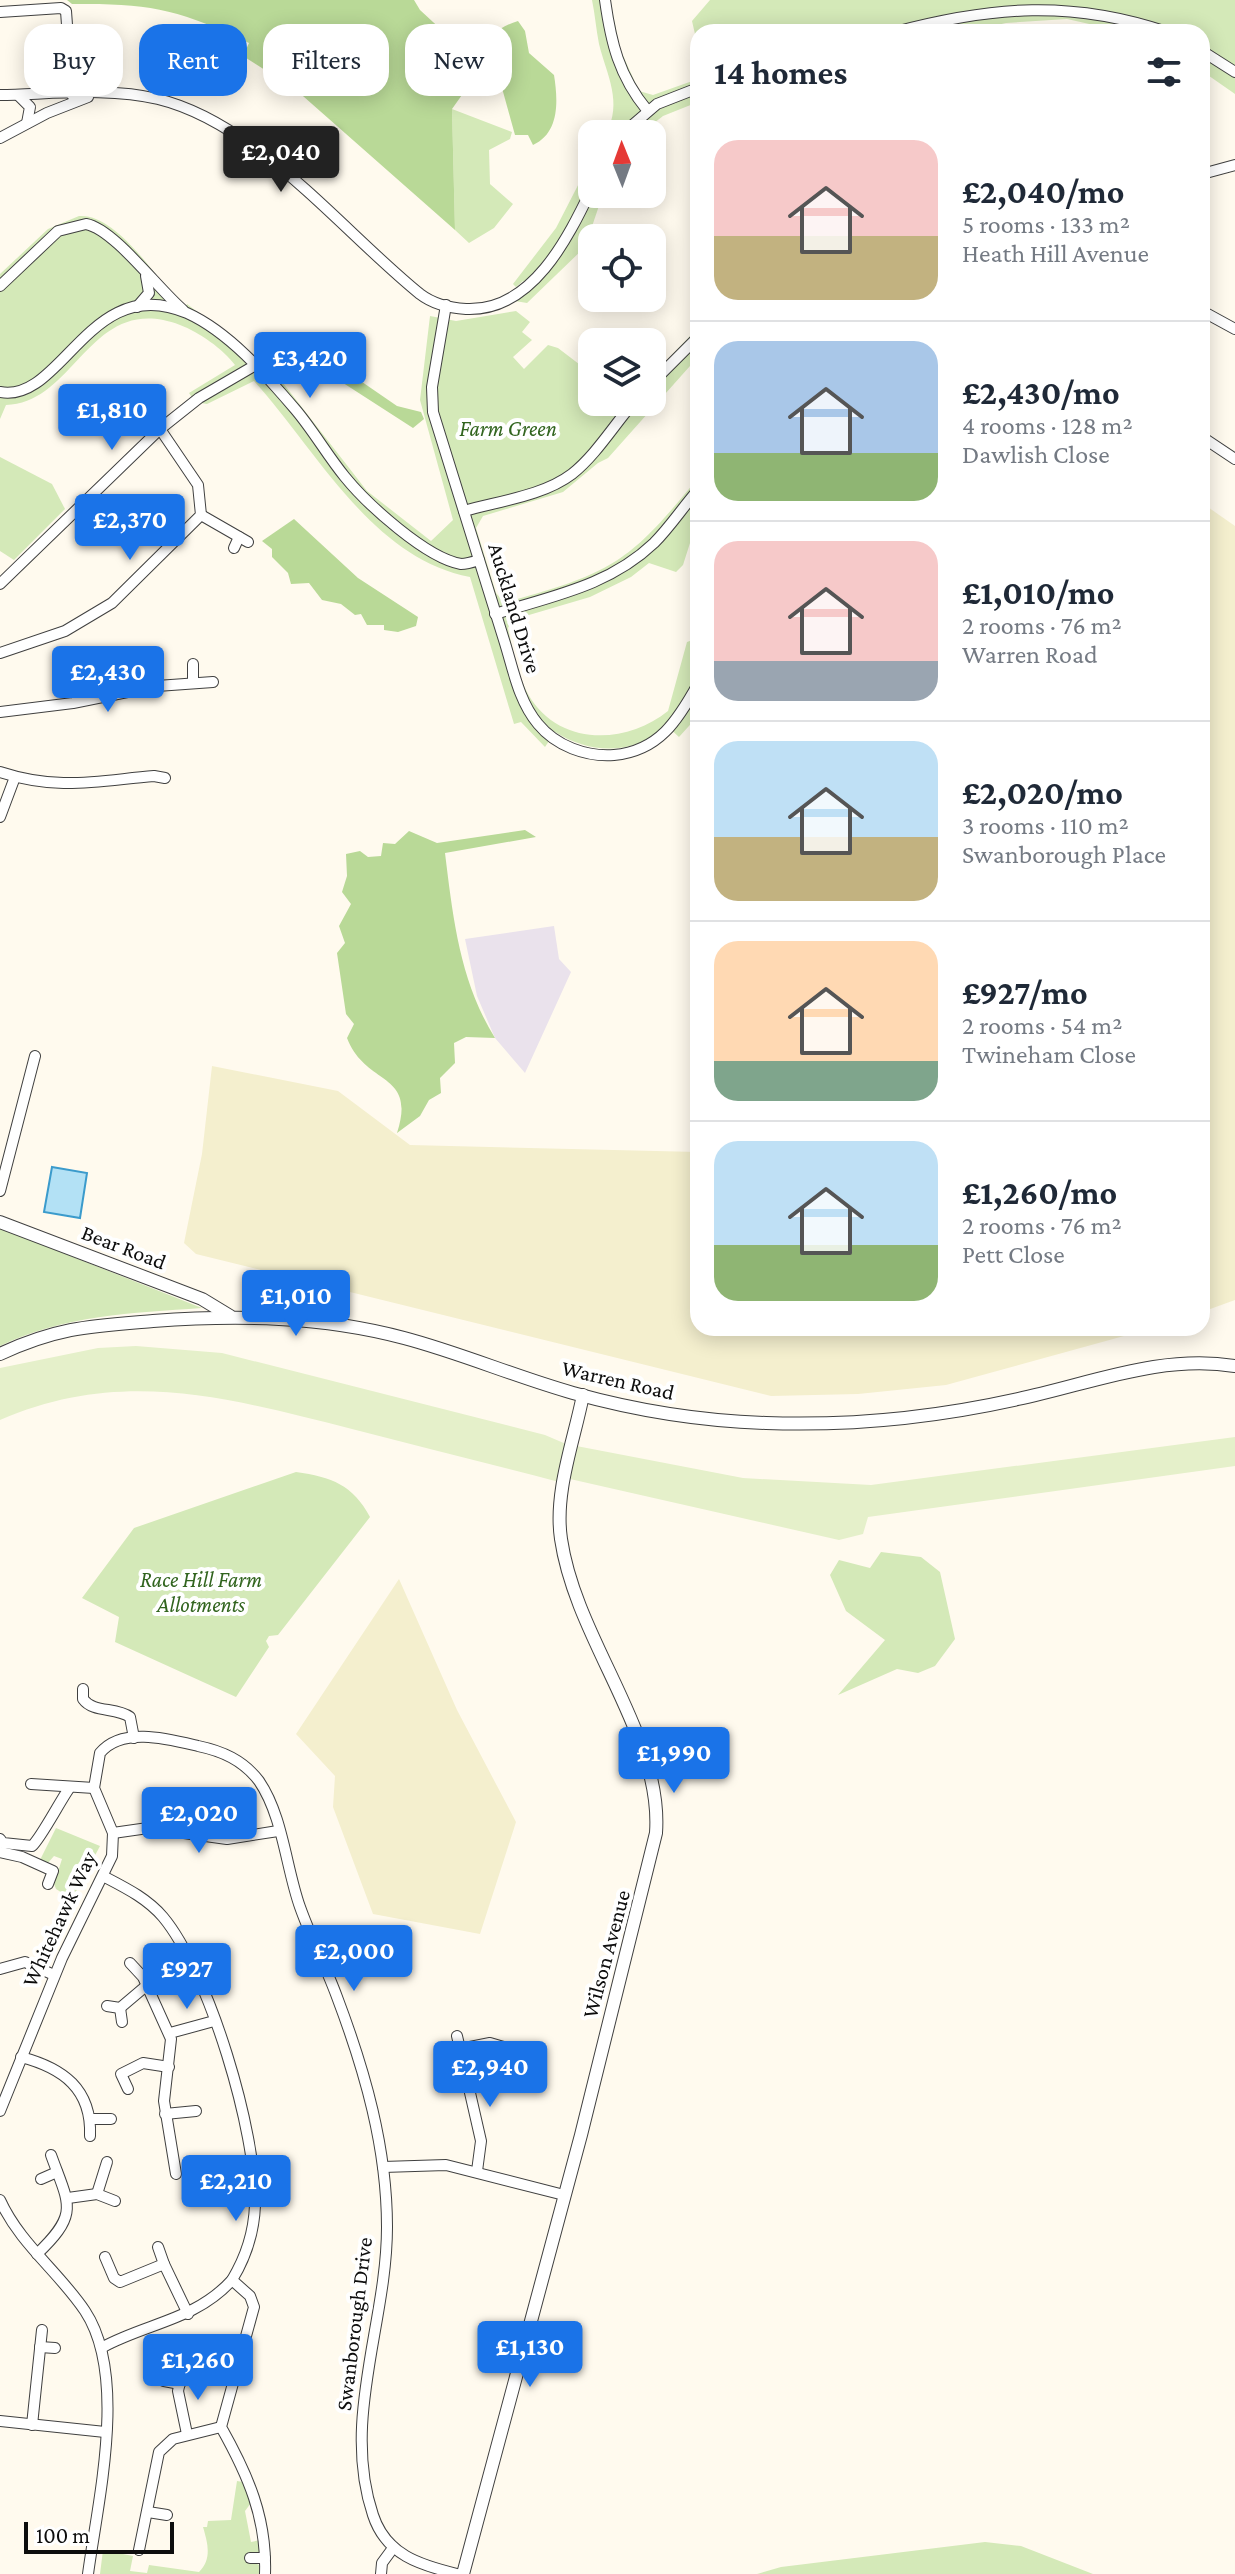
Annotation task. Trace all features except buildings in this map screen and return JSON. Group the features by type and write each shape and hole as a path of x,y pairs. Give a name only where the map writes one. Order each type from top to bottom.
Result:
{"street":[{"path":"605,0 614,55 624,78 647,110"},
{"path":"950,24 1014,5 1064,3 1124,13 1149,24"},
{"path":"0,12 66,10 67,24"},
{"path":"1210,56 1235,72"},
{"path":"637,120 667,98 690,91"},
{"path":"0,95 24,95"},
{"path":"17,95 30,107 27,123"},
{"path":"0,138 27,123 94,96"},
{"path":"112,96 158,99 199,113 230,130 418,292 446,305 486,308 513,296 556,254 581,208"},
{"path":"1210,172 1235,165"},
{"path":"0,286 61,229 78,224 94,225 107,232 185,312 234,345 296,410 347,479 377,509 404,532 443,556 461,564 479,560"},
{"path":"132,309 148,295 145,274"},
{"name":"Auckland Drive","path":"446,305 431,400 495,614 530,714 549,735 573,749 609,755 648,746 671,728 690,697"},
{"path":"0,392 18,393 34,387 89,331 111,315 155,307 185,312"},
{"path":"1210,315 1235,329"},
{"path":"666,369 690,345"},
{"path":"0,584 160,429 199,398 254,366"},
{"path":"464,511 520,496 566,478 586,460 622,416"},
{"path":"160,429 198,485 201,515"},
{"path":"1210,442 1235,459"},
{"path":"495,614 576,590 615,573 655,541 690,499"},
{"path":"201,515 244,539 234,548"},
{"path":"0,653 65,631 112,603 201,515"},
{"path":"193,664 193,682"},
{"path":"0,712 193,682 213,682"},
{"path":"0,772 65,785 154,776 165,778"},
{"path":"0,817 15,777"},
{"path":"0,1191 35,1056"},
{"name":"Bear Road","path":"0,1222 202,1299 230,1316"},
{"name":"Warren Road","path":"0,1354 68,1328 230,1316 308,1320 367,1330 583,1395 712,1419 819,1424 1010,1401 1169,1364 1235,1366"},
{"name":"Wilson Avenue","path":"460,2574 564,2195 650,1865 657,1822 656,1797 645,1755 587,1626 561,1536 560,1503 583,1395"},
{"path":"83,1689 83,1699 88,1706 123,1712 130,1717 134,1738 120,1739 103,1750 95,1768 94,1788 113,1833 148,1828 227,1839 278,1831"},
{"name":"Swanborough Drive","path":"134,1738 208,1748 240,1762 262,1786 300,1908 351,2038 375,2120 383,2167 386,2259 363,2410 362,2445 373,2516 393,2548"},
{"path":"31,1784 94,1788"},
{"path":"0,1839 3,1843 32,1846 37,1843 47,1818 70,1787"},
{"name":"Whitehawk Way","path":"0,2111 54,1975 112,1856 113,1833"},
{"path":"0,1852 55,1866 48,1884"},
{"path":"103,1876 140,1897 164,1919 186,1956 214,2021 239,2095 254,2192 252,2232 232,2280 206,2304 188,2314 103,2347"},
{"path":"0,1969 25,1962 54,1975"},
{"path":"130,1963 146,1986 170,2033 165,2114 176,2174"},
{"path":"107,2006 120,2008 146,1986"},
{"path":"120,2008 122,2022"},
{"path":"170,2033 214,2021"},
{"path":"457,2036 481,2141 477,2171"},
{"path":"460,2049 490,2043 507,2048"},
{"path":"21,2057 51,2067 71,2080 82,2094 91,2119 90,2136"},
{"path":"128,2089 121,2074 143,2063 169,2067"},
{"path":"165,2114 196,2111"},
{"path":"91,2119 111,2119"},
{"path":"37,2254 59,2230 67,2215 68,2198 51,2155"},
{"path":"97,2194 107,2162"},
{"path":"383,2167 429,2164 477,2171 564,2195"},
{"path":"41,2179 57,2172"},
{"path":"68,2198 97,2194 115,2201"},
{"path":"0,2202 37,2254 82,2306 103,2347 108,2380 105,2432 88,2574"},
{"path":"158,2247 188,2314"},
{"path":"105,2257 114,2278 120,2282 164,2264"},
{"path":"232,2280 250,2296 254,2310 221,2427 255,2493 265,2574"},
{"path":"32,2425 42,2330"},
{"path":"40,2347 55,2348"},
{"path":"183,2369 180,2384 187,2434"},
{"path":"164,2381 180,2384"},
{"path":"0,2421 105,2432"},
{"path":"139,2550 159,2452 169,2442 187,2434 221,2427"},
{"path":"148,2512 167,2515"},
{"path":"381,2574 382,2563 393,2548 417,2562 460,2574"},
{"path":"250,2558 265,2558"}],"shaded area":[{"path":"1210,509 1235,526 1235,1300 1210,1309"},
{"path":"554,926 559,959 571,972 525,1073 495,1038 477,996 465,939"},
{"path":"212,1066 338,1091 410,1145 690,1152 690,1336 1124,1336 946,1385 858,1394 771,1396 196,1254 184,1243 202,1154"},
{"path":"399,1579 457,1710 516,1822 480,1934 373,1914 333,1807 335,1776 296,1734"}],"green space":[{"path":"67,0 414,0 435,24 405,24 405,96 461,96 452,109 455,230 303,96 389,96 389,24 263,24 263,69 247,59 247,24 206,24 183,15 144,7 72,4"},
{"path":"592,0 610,0 620,49 639,91 653,95 690,82 690,105 658,120 611,120 613,100 599,44"},
{"path":"710,0 1235,0 1235,94 1210,77 1210,24 1089,24 1067,19 1002,24 693,24"},
{"path":"518,21 525,31 529,53 554,75 556,105 553,124 542,140 533,145 528,135 515,135 504,96 512,96 511,24"},
{"path":"452,109 512,132 510,139 489,150 490,184 513,204 494,228 469,243 455,230"},
{"path":"578,185 578,208 598,208 593,224 578,224 578,254 527,303 515,301 529,286 523,281 516,287 513,284 556,228"},
{"name":"Farm Green","path":"79,216 94,218 109,226 139,254 185,311 187,304 259,359 283,383 367,491 431,541 453,520 420,400 430,316 456,321 516,311 530,322 522,332 532,340 513,357 524,369 548,345 558,348 578,363 578,416 645,416 608,458 563,492 483,516 476,528 496,593 502,600 514,600 576,581 619,559 656,527 690,487 690,543 683,565 676,572 649,563 631,577 590,597 512,620 508,628 521,679 541,711 557,724 574,732 613,735 633,730 668,711 687,642 690,641 690,725 679,737 667,726 654,736 627,747 598,748 569,740 555,732 545,747 521,722 514,724 470,577 435,566 403,548 374,525 323,468 254,381 207,404 195,402 189,393 235,365 217,347 187,328 150,319 125,323 104,335 50,387 30,400 6,405 0,419 0,274 48,229"},
{"path":"690,336 690,366 666,393 666,361"},
{"path":"322,352 350,369 349,373 397,406 421,412 424,419 413,428 337,379 339,376 320,366"},
{"path":"0,457 52,484 65,509 14,560 0,551"},
{"path":"294,519 358,578 418,617 416,626 398,632 384,630 384,625 367,625 361,614 355,615 341,604 322,600 309,583 291,584 288,573 272,557 272,549 262,541"},
{"path":"525,830 536,837 445,853 455,925 466,972 483,1017 495,1038 466,1037 454,1043 455,1063 440,1078 441,1093 429,1100 420,1116 397,1133 401,1113 400,1099 395,1089 355,1054 347,1038 354,1024 346,1014 337,953 345,943 339,926 351,904 342,892 347,876 346,854 360,851 368,857 381,856 383,843 395,844 409,831 437,843"},
{"path":"0,1228 202,1308 99,1317 49,1328 0,1346"},
{"path":"136,1346 222,1353 545,1435 566,1444 743,1478 871,1485 1235,1437 1235,1466 868,1517 863,1534 839,1540 570,1479 559,1482 262,1407 219,1399 133,1391 89,1395 45,1404 0,1420 0,1368 98,1348"},
{"name":"Race Hill Farm Allotments","path":"296,1472 340,1484 356,1497 370,1517 278,1635 269,1636 266,1641 269,1647 236,1697 115,1642 119,1617 82,1598 134,1528"},
{"path":"881,1552 921,1557 940,1572 955,1639 935,1666 918,1673 897,1669 838,1695 885,1640 846,1611 830,1575 839,1560 870,1568"},
{"path":"56,1828 100,1846 72,1899 56,1889 54,1884 62,1859 54,1856 47,1864 39,1862"},
{"path":"237,2481 243,2482 251,2503 245,2511 251,2542 260,2540 261,2548 253,2562 259,2565 261,2574 100,2574 103,2550 133,2556 130,2571 147,2573 149,2565 199,2572 207,2557 203,2527 207,2527 208,2521 231,2520"},
{"path":"985,2542 1021,2546 1093,2574 757,2574 781,2567"}],"water":[{"path":"52,1167 87,1173 80,1218 44,1212"}]}
